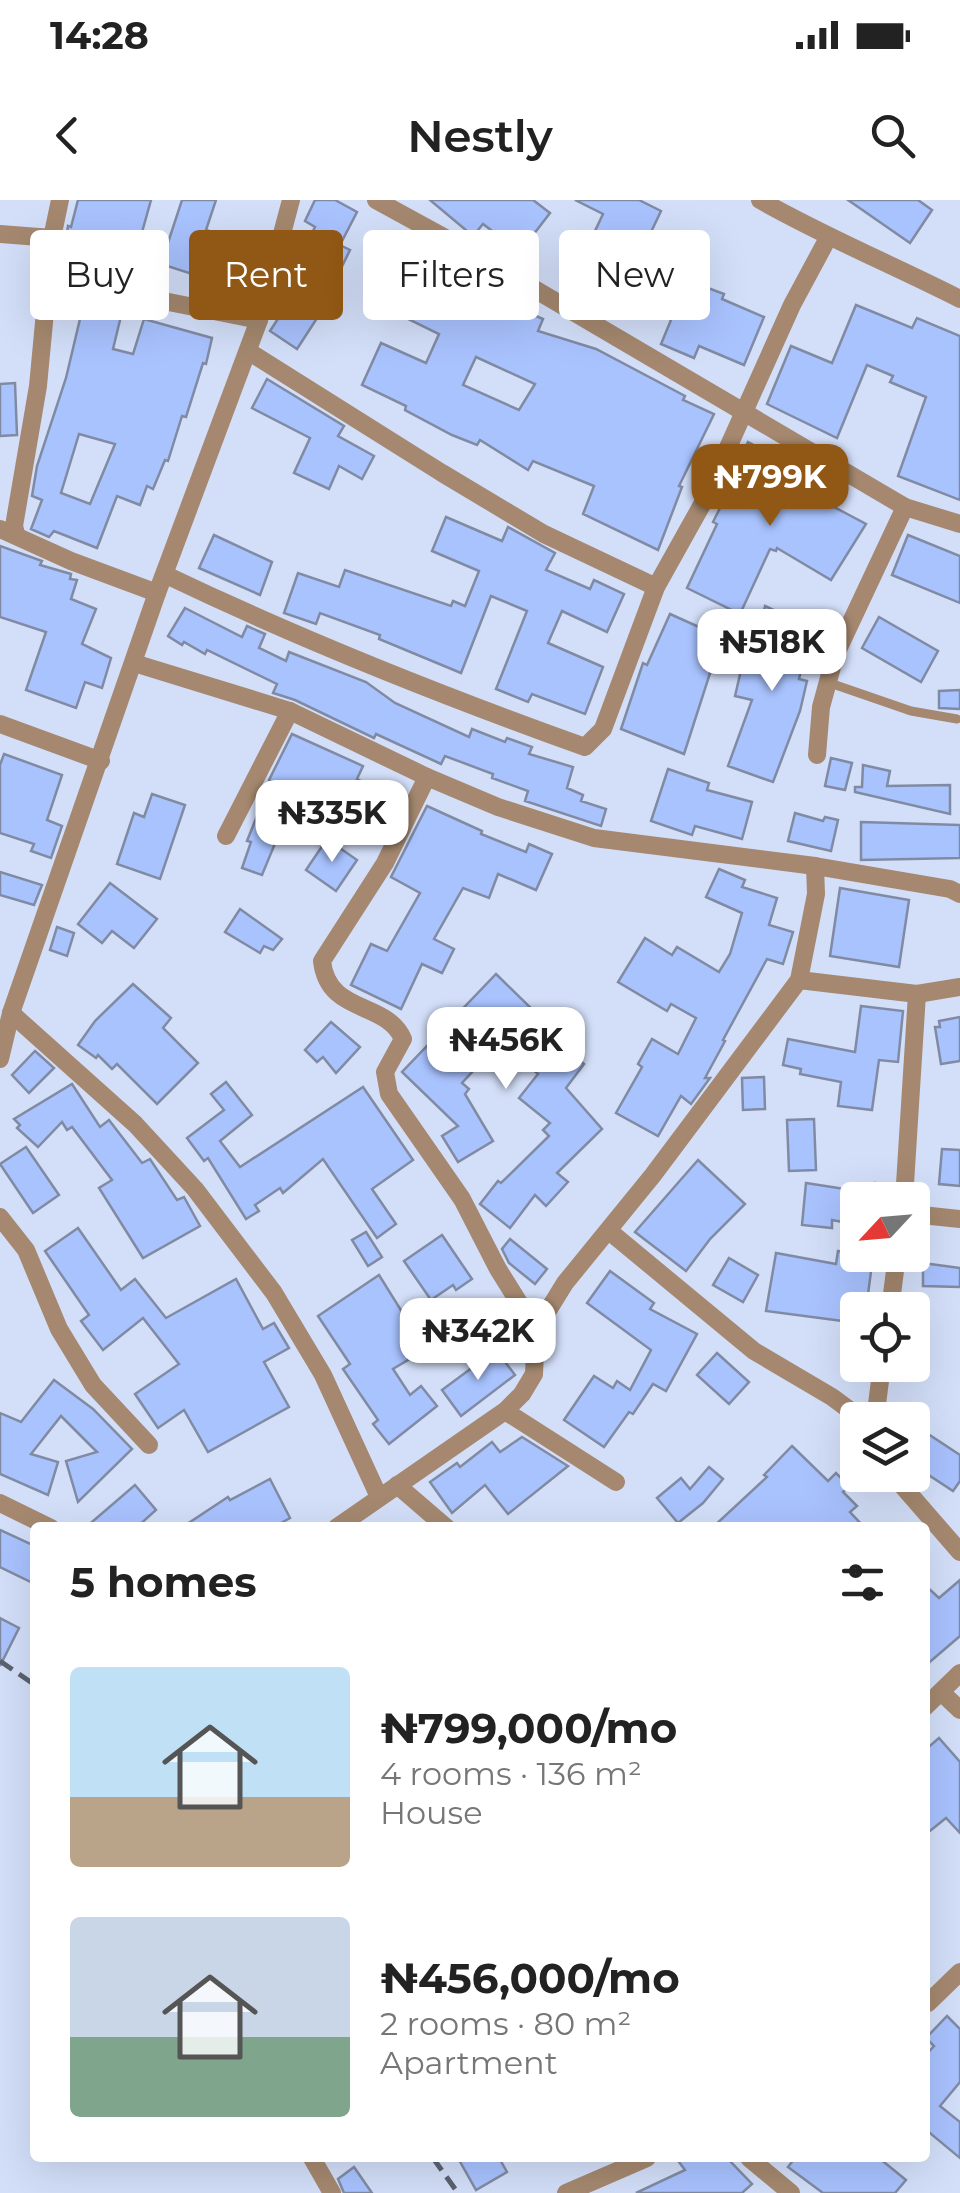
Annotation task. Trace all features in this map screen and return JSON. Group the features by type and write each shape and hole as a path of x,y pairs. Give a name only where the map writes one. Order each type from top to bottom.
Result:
{"street":[{"path":"54,230 60,200"},
{"path":"284,230 292,200"},
{"path":"376,200 904,507 960,524"},
{"path":"760,200 828,238 960,299"},
{"path":"0,234 30,236"},
{"path":"166,575 286,633 441,696 585,748 603,729 656,587 704,501 792,305 828,238"},
{"path":"44,320 38,386 14,526 8,531 72,561 157,593"},
{"path":"0,1060 11,1014 157,593 260,320"},
{"path":"248,351 544,534 656,587"},
{"path":"817,756 821,706 834,656 904,507"},
{"path":"134,662 290,710 498,807 594,838 816,866 960,894"},
{"path":"226,836 290,710"},
{"path":"0,724 101,761"},
{"path":"427,777 385,864 322,962 324,978 335,994 388,1022 402,1035 384,1072 390,1094 462,1199 536,1330"},
{"path":"344,1522 505,1411 522,1394 534,1374 536,1330 566,1282 799,980 816,894 816,866"},
{"path":"799,980 917,994 960,987"},
{"path":"905,1182 917,994"},
{"path":"11,1014 135,1124 195,1189 263,1278 323,1375 379,1497"},
{"path":"930,1216 960,1219"},
{"path":"0,1217 26,1250 59,1329 93,1385 149,1445"},
{"path":"609,1231 754,1351 840,1403"},
{"path":"505,1411 616,1482"},
{"path":"397,1485 439,1522"},
{"path":"908,1492 960,1552"},
{"path":"0,1503 39,1522"},
{"path":"930,1702 960,1673"},
{"path":"941,1692 960,1710"},
{"path":"930,2001 960,1972"},
{"path":"314,2162 332,2193"},
{"path":"566,2193 638,2162"},
{"path":"754,2162 791,2193"}],"lane":[{"path":"828,682 910,711 957,719"}],"building":[{"path":"78,200 151,200 143,230 67,230"},
{"path":"182,200 216,200 206,230 189,230 189,273 169,267 169,240"},
{"path":"315,200 335,200 357,212 343,239 343,230 313,230 315,227 305,221"},
{"path":"430,200 533,200 550,213 537,230 491,230 483,224 478,230 466,230"},
{"path":"575,200 639,200 661,211 652,230 595,230 603,214"},
{"path":"848,200 918,200 932,210 910,243"},
{"path":"710,289 724,294 722,299 764,317 744,365 699,346 694,358 661,344 671,320 710,320"},
{"path":"856,305 912,328 917,318 960,336 960,500 898,476 926,397 890,382 893,376 867,365 837,438 767,404 791,346 832,363"},
{"path":"539,317 543,319 538,331 596,349 714,414 679,486 682,487 658,550 583,514 594,486 533,461 528,470 480,440 477,445 452,435 405,410 406,406 362,385 381,343 426,363 439,334 410,320","holes":["476,357 535,384 519,410 463,385"]},
{"path":"80,320 120,320 113,349 133,354 144,320 212,338 186,417 182,416 168,461 165,460 153,489 147,486 140,505 117,496 97,548 54,531 49,537 31,529 42,500 32,496 37,466 66,378","holes":["79,434 115,444 90,504 61,493"]},
{"path":"277,320 316,320 297,349 270,331"},
{"path":"267,379 344,426 338,436 374,456 362,479 339,466 329,489 294,473 310,438 252,408"},
{"path":"15,383 17,435 0,436 0,384"},
{"path":"748,442 811,475 802,490 866,524 831,580 777,548 770,549 740,614 687,588 717,524 713,522"},
{"path":"446,517 502,541 508,527 555,553 546,570 590,589 594,580 624,594 607,632 562,611 548,643 603,667 585,714 532,694 528,702 496,689 527,611 491,596 461,673 379,639 380,635 320,613 316,624 284,613 298,573 339,587 345,570 451,606 453,601 465,606 479,571 432,551"},
{"path":"214,535 272,562 260,595 199,568"},
{"path":"908,535 960,556 960,603 892,575"},
{"path":"0,546 42,561 40,565 71,574 70,579 77,580 71,599 96,609 82,644 111,658 102,688 85,682 76,708 26,690 46,632 0,617"},
{"path":"765,606 817,630 799,679 807,681 800,711 773,782 728,766 752,700 735,696 742,666 752,668"},
{"path":"185,608 242,637 247,626 265,634 259,648 286,661 289,652 366,682 395,703 469,737 472,729 505,742 507,738 532,747 529,754 573,767 567,788 583,795 581,801 606,809 601,826 525,801 528,791 492,778 493,774 445,756 441,764 273,693 277,684 168,636"},
{"path":"670,614 728,640 715,671 711,670 684,754 621,729 643,663 647,665"},
{"path":"879,617 938,651 921,682 862,648"},
{"path":"960,690 960,709 939,708 939,691"},
{"path":"292,734 363,766 357,779 390,796 371,833 269,780"},
{"path":"4,754 62,775 47,820 62,826 51,858 31,851 34,844 0,833 0,765"},
{"path":"831,758 852,763 845,790 825,786"},
{"path":"863,765 890,771 887,786 950,785 950,814 855,792 855,787 862,787"},
{"path":"668,769 709,783 707,790 752,802 742,839 695,826 692,835 651,821"},
{"path":"152,794 185,805 160,879 117,864 134,813 144,817"},
{"path":"265,796 288,812 262,875 242,868 251,842 247,841"},
{"path":"427,806 526,852 529,844 552,854 536,890 498,874 489,898 463,888 434,939 454,949 442,973 422,964 401,1009 351,985 371,944 387,951 420,893 391,877"},
{"path":"795,813 823,821 825,817 838,820 831,851 788,841"},
{"path":"861,822 960,825 960,858 861,860"},
{"path":"327,839 357,860 336,891 306,870"},
{"path":"719,869 745,880 742,887 777,898 769,925 793,932 783,964 767,959 705,1078 710,1078 691,1104 681,1096 658,1136 616,1113 642,1067 638,1064 652,1039 678,1054 696,1018 671,1004 667,1011 618,982 645,938 672,955 677,947 719,972 730,954 742,913 706,897"},
{"path":"0,872 42,885 34,905 0,895"},
{"path":"110,883 157,919 134,948 112,931 102,943 78,924"},
{"path":"840,888 909,900 899,967 830,956"},
{"path":"240,909 282,939 273,950 264,946 260,953 225,932"},
{"path":"57,927 74,933 67,956 50,950"},
{"path":"496,974 536,1013 532,1017 556,1042 584,1064 566,1088 602,1129 557,1173 568,1182 546,1206 535,1195 510,1228 480,1204 498,1181 501,1183 549,1136 543,1130 550,1123 519,1098 538,1074 513,1052 499,1066 488,1055 462,1083 469,1089 465,1094 493,1141 458,1162 442,1136 458,1126 402,1072"},
{"path":"133,984 171,1018 163,1028 198,1063 157,1104 117,1064 112,1069 98,1055 96,1058 78,1045 95,1021"},
{"path":"861,1006 903,1011 898,1062 879,1060 872,1110 838,1106 841,1082 800,1074 801,1069 783,1065 788,1039 855,1052"},
{"path":"960,1017 960,1061 941,1064 935,1027 940,1027 939,1021"},
{"path":"331,1022 360,1047 336,1073 323,1057 317,1062 305,1050"},
{"path":"35,1051 54,1068 29,1093 12,1075"},
{"path":"764,1077 765,1109 743,1110 742,1078"},
{"path":"226,1082 252,1115 220,1141 240,1167 363,1087 413,1160 372,1189 396,1224 377,1238 323,1159 283,1193 280,1188 255,1205 259,1211 246,1219 208,1158 204,1161 187,1138 224,1110 211,1094"},
{"path":"72,1084 100,1127 109,1120 142,1163 150,1159 177,1200 184,1197 200,1226 143,1258 99,1188 112,1180 72,1127 67,1130 62,1122 38,1147 17,1128 20,1125 14,1119"},
{"path":"814,1119 816,1170 789,1171 787,1120"},
{"path":"26,1147 59,1195 33,1213 0,1164"},
{"path":"942,1149 960,1150 960,1186 939,1184"},
{"path":"698,1160 745,1204 710,1239 686,1271 635,1232"},
{"path":"806,1183 840,1188 840,1222 832,1220 832,1228 802,1225"},
{"path":"78,1228 121,1290 135,1279 166,1318 236,1279 263,1329 274,1323 289,1348 264,1362 289,1407 208,1452 184,1410 158,1428 135,1394 179,1364 143,1318 103,1350 81,1321 89,1315 45,1251"},
{"path":"366,1232 382,1257 368,1266 352,1240"},
{"path":"442,1235 472,1279 456,1290 453,1285 431,1300 404,1261"},
{"path":"510,1239 547,1269 535,1284 509,1263 502,1249"},
{"path":"840,1251 840,1272 871,1272 868,1292 840,1292 840,1321 766,1311 776,1253 836,1264"},
{"path":"729,1258 758,1275 743,1302 713,1285"},
{"path":"930,1264 960,1268 960,1287 923,1286 923,1272 930,1272"},
{"path":"610,1271 654,1303 650,1309 697,1334 666,1391 653,1384 604,1447 564,1420 594,1376 613,1388 617,1381 630,1390 651,1350 587,1303"},
{"path":"379,1275 407,1320 433,1309 445,1338 393,1369 410,1395 421,1386 437,1406 389,1444 373,1424 378,1420 343,1369 350,1364 318,1316"},
{"path":"496,1350 515,1375 461,1416 442,1390"},
{"path":"717,1353 749,1382 729,1404 697,1375"},
{"path":"54,1380 93,1409 132,1449 78,1502 66,1461 97,1452 61,1416 31,1454 58,1462 48,1495 0,1474 0,1413 21,1422"},
{"path":"930,1435 960,1455 960,1481 953,1491 930,1476"},
{"path":"522,1437 568,1466 508,1514 485,1485 452,1513 430,1482 457,1463 460,1467 492,1442 500,1452"},
{"path":"792,1446 828,1481 836,1473 840,1477 840,1492 857,1506 850,1512 859,1522 718,1522 767,1477 764,1475"},
{"path":"709,1467 723,1479 703,1503 677,1522 657,1498 681,1478 690,1489"},
{"path":"270,1479 290,1518 283,1522 190,1522 228,1497 230,1500"},
{"path":"135,1485 156,1510 143,1522 92,1522"},
{"path":"0,1530 30,1544 30,1582 0,1567"},
{"path":"960,1580 960,1636 930,1662 930,1590 939,1598"},
{"path":"0,1618 19,1628 0,1666"},
{"path":"939,1738 960,1762 960,1833 946,1818 930,1831 930,1746"},
{"path":"947,2016 960,2029 960,2082 940,2106 960,2122 960,2158 930,2133 930,2050 934,2046 930,2034"},
{"path":"460,2162 501,2162 507,2172 476,2190"},
{"path":"679,2162 731,2162 752,2184 742,2193 636,2193 685,2170"},
{"path":"792,2162 884,2162 906,2180 895,2193 823,2193 788,2167"},
{"path":"354,2167 372,2193 344,2193 338,2179"}],"railway":[{"path":"0,1661 30,1682"},
{"path":"436,2162 458,2193"}]}
